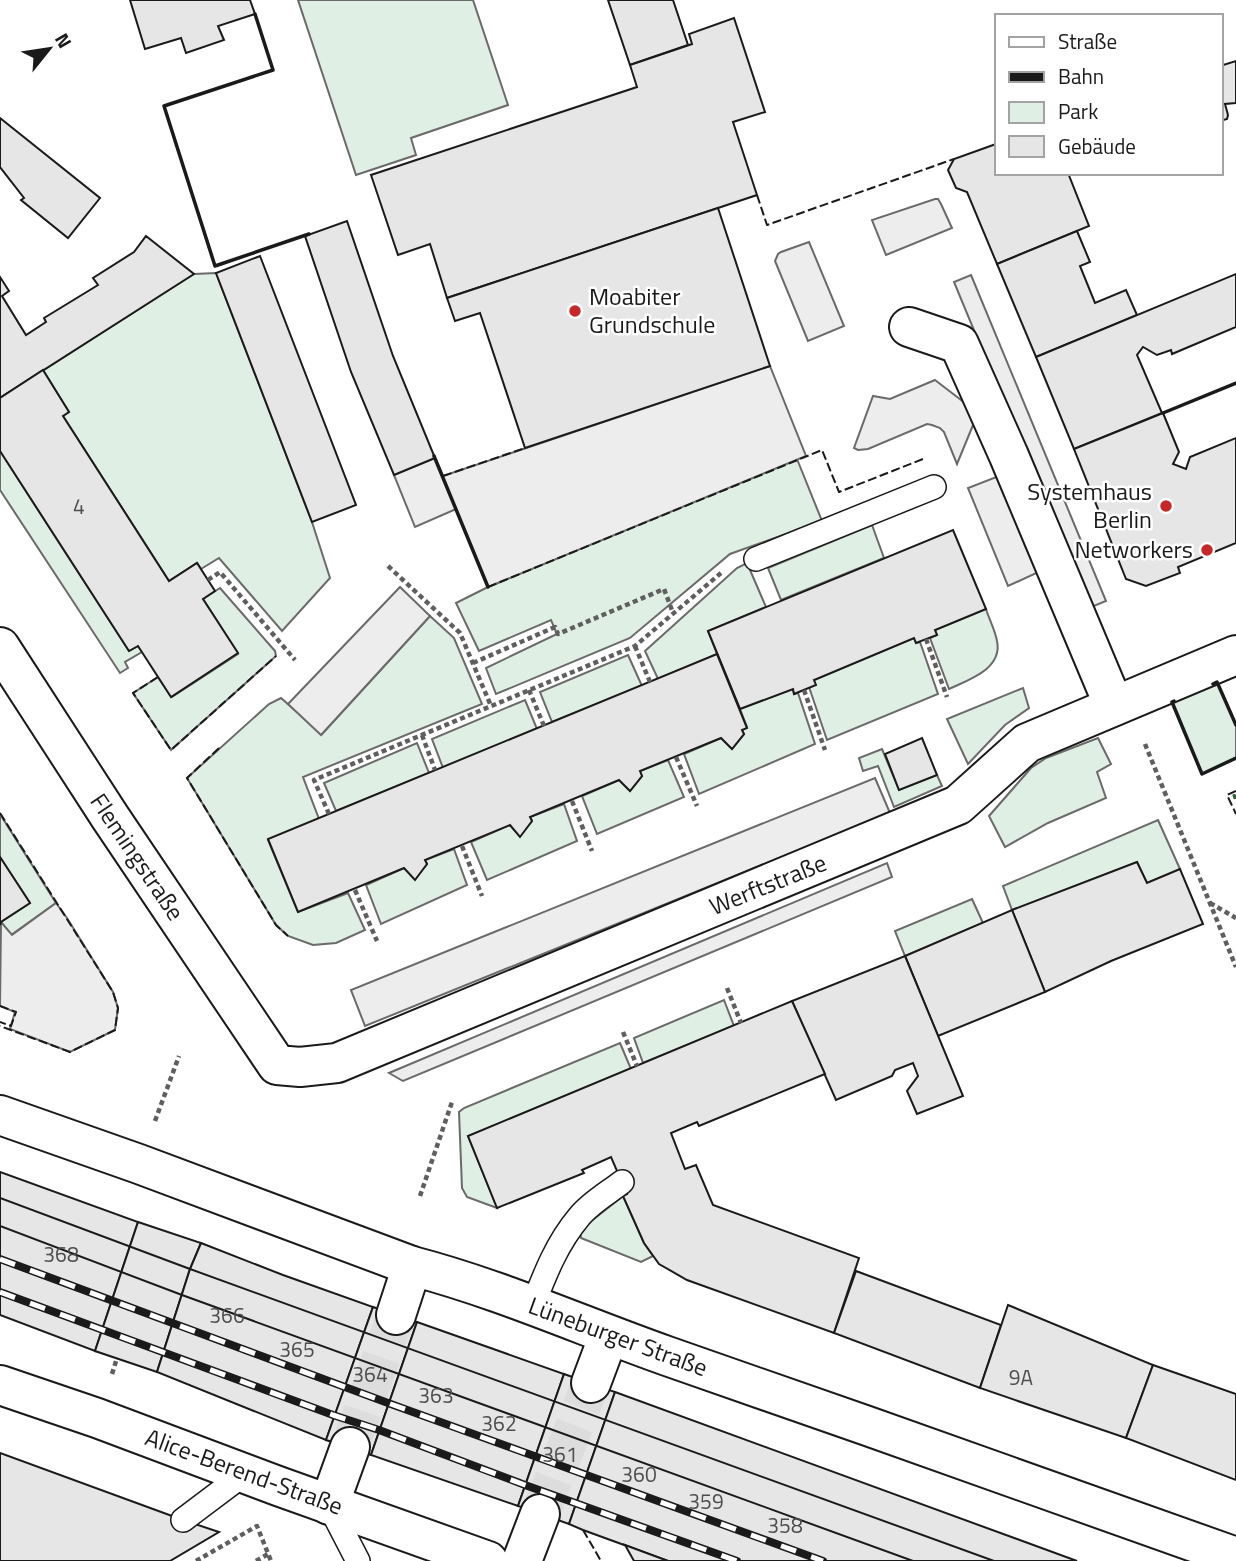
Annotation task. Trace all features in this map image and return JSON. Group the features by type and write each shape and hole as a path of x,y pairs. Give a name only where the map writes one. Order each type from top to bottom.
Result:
{"street":[{"path":"909,327 959,344 1121,704"},
{"name":"Flemingstraße","path":"0,647 110,817 277,1065"},
{"name":"Werftstraße","path":"277,1065 300,1067 337,1063 958,806 1027,743 1236,655"},
{"name":"Lüneburger Straße","path":"0,1115 412,1266 455,1277 610,1335 1236,1557"},
{"path":"396,1315 412,1266"},
{"path":"591,1383 610,1335"},
{"name":"Alice-Berend-Straße","path":"0,1385 488,1561"},
{"path":"329,1505 350,1447"},
{"path":"523,1561 540,1514"}],"lane":[{"path":"756,559 934,487"},
{"path":"533,1305 558,1246 580,1215 622,1182"},
{"path":"183,1520 244,1474"},
{"path":"329,1505 358,1561"}],"path":[{"path":"329,814 314,780 635,646 733,562 752,551 756,559"},
{"path":"388,566 460,633 491,706"},
{"path":"208,580 220,572 295,660"},
{"path":"473,663 555,627 558,634 664,589 673,613"},
{"path":"926,639 947,697"},
{"path":"635,646 650,682"},
{"path":"529,690 544,726"},
{"path":"804,690 825,751"},
{"path":"1121,704 1236,967"},
{"path":"422,735 435,771"},
{"path":"677,757 697,806"},
{"path":"572,800 592,850"},
{"path":"461,846 482,896"},
{"path":"355,890 377,941"},
{"path":"1210,903 1236,918"},
{"path":"727,988 741,1023"},
{"path":"623,1032 637,1066"},
{"path":"420,1196 452,1102"},
{"path":"110,1377 117,1358"},
{"path":"196,1561 257,1526 271,1561"},
{"path":"256,1561 268,1554"}],"green space":[{"path":"298,0 473,0 508,105 411,138 416,155 356,175"},
{"path":"216,273 312,522 330,578 282,631 219,558 201,569 197,563 169,581 63,416 69,412 43,370 194,274"},
{"path":"0,451 129,651 138,646 142,652 125,662 128,668 120,673 0,490"},
{"path":"797,459 822,521 730,554 630,638 496,694 486,668 557,634 551,620 479,651 456,603 488,587"},
{"path":"872,525 884,558 781,600 768,568"},
{"path":"747,563 766,607 708,631 717,654 658,679 645,651 737,568"},
{"path":"220,588 275,651 276,656 171,750 133,693 158,677 172,697 238,654 203,599"},
{"path":"986,609 997,641 995,659 982,672 949,689 930,638 937,635 935,630"},
{"path":"430,616 454,638 482,704 303,777 319,819 268,840 298,912 348,893 365,930 336,943 313,945 288,936 276,925 187,778 269,704 281,698 322,734"},
{"path":"914,638 916,643 920,642 938,694 827,740 809,687 814,680"},
{"path":"628,655 642,686 552,722 540,692"},
{"path":"1217,682 1236,725 1236,758 1202,774 1172,702"},
{"path":"1023,688 1029,708 1005,725 968,764 947,719"},
{"path":"793,689 794,694 798,693 815,744 699,794 684,754 721,738 732,749 744,734 742,730 747,727 740,709"},
{"path":"525,700 537,729 443,768 432,739"},
{"path":"1098,738 1111,764 1097,772 1106,798 1048,823 1005,847 989,816 1031,768 1046,758"},
{"path":"417,743 429,773 336,811 324,783"},
{"path":"882,749 899,790 937,775 942,786 894,807 878,766 863,771 859,758"},
{"path":"668,760 684,797 597,834 582,796 619,780 630,791 642,776 640,771"},
{"path":"564,804 577,841 487,880 471,842 510,825 520,836 532,821 530,817"},
{"path":"0,814 56,903 11,935 1,922 30,903 0,857"},
{"path":"1158,820 1180,869 1147,883 1137,862 1012,910 1003,886"},
{"path":"454,849 467,885 381,924 366,885 404,868 415,879 427,864 425,860"},
{"path":"972,899 983,923 905,956 895,931"},
{"path":"724,1000 734,1026 643,1063 634,1038"},
{"path":"620,1043 631,1069 468,1136 497,1208 467,1197 462,1188 459,1112"},
{"path":"623,1196 644,1243 653,1256 641,1262 581,1238 580,1230"}],"shaded area":[{"path":"935,199 941,204 952,228 886,255 872,220"},
{"path":"809,242 844,326 808,341 775,261 781,252"},
{"path":"971,275 1106,601 1089,608 954,282"},
{"path":"770,366 806,456 488,587 456,509 415,527 394,475 435,458 443,476"},
{"path":"935,380 978,413 957,464 944,432 927,424 868,449 854,448 873,396 890,399"},
{"path":"1004,474 1043,570 1008,586 968,488"},
{"path":"400,587 430,616 321,735 288,704"},
{"path":"875,778 890,813 365,1026 351,990"},
{"path":"887,863 892,877 403,1081 389,1073"},
{"path":"56,903 113,992 118,1008 115,1030 70,1052 10,1029 15,1012 0,1006 1,922 12,935"}],"building":[{"path":"130,0 250,0 255,14 218,26 224,40 186,53 181,38 145,49"},
{"path":"608,0 673,0 688,45 630,65"},
{"path":"734,18 765,112 733,122 757,195 447,298 430,244 398,255 371,175 637,87 630,65 692,44 689,34"},
{"path":"1236,61 1236,103 1225,104 1228,115 1227,119 1222,120 1222,65"},
{"path":"0,118 100,198 68,238 21,200 24,198 0,167"},
{"path":"995,144 995,175 1069,175 1089,226 997,264 967,192 956,188 948,170 954,159"},
{"path":"718,208 770,366 525,448 480,313 455,321 447,298"},
{"path":"347,221 393,356 435,458 394,475 351,372 305,236"},
{"path":"1077,231 1090,262 1080,266 1095,303 1126,290 1137,315 1036,357 997,264"},
{"path":"146,236 194,274 0,398 0,277 9,291 2,296 26,335 46,322 44,318 98,285 93,278 134,252"},
{"path":"260,256 356,505 312,522 216,273"},
{"path":"1236,274 1236,327 1172,354 1171,350 1157,355 1143,347 1137,355 1162,413 1074,449 1036,357"},
{"path":"43,370 69,412 63,416 169,581 197,563 215,591 203,599 238,653 171,697 138,646 129,651 0,451 0,398"},
{"name":"Systemhaus Berlin","path":"1163,413 1179,452 1173,464 1186,469 1190,457 1236,438 1236,543 1178,567 1180,573 1146,586 1126,579 1074,449"},
{"path":"953,530 986,609 935,630 937,635 916,643 914,638 814,680 816,685 794,694 793,689 740,709 708,631"},
{"path":"717,654 747,728 742,730 744,734 732,749 721,738 640,771 642,776 630,791 619,780 530,817 532,821 520,837 510,825 425,860 427,864 415,880 404,868 298,912 268,839"},
{"path":"922,738 937,775 899,790 885,754"},
{"path":"0,857 30,903 0,925"},
{"path":"1137,862 1147,883 1180,869 1203,924 1111,961 1045,992 1012,910"},
{"path":"1012,910 1045,992 938,1036 905,956"},
{"path":"905,956 963,1096 917,1114 907,1091 918,1076 913,1063 895,1070 892,1076 836,1100 792,1001"},
{"path":"792,1001 825,1074 699,1126 697,1122 671,1133 685,1169 696,1165 713,1205 859,1258 834,1333 687,1280 659,1264 644,1243 623,1196 627,1194 611,1157 582,1170 584,1173 497,1208 468,1136"},
{"path":"0,1172 138,1222 95,1351 0,1315"},
{"path":"138,1222 201,1243 157,1372 95,1351"},
{"path":"201,1243 373,1307 326,1440 157,1372"},
{"path":"856,1271 1001,1325 980,1388 834,1333"},
{"path":"1008,1305 1153,1365 1126,1438 980,1388"},
{"path":"373,1307 417,1322 371,1455 326,1440"},
{"path":"417,1322 564,1374 518,1506 371,1455"},
{"path":"1153,1365 1236,1394 1236,1480 1126,1438"},
{"path":"564,1374 615,1392 569,1524 518,1506"},
{"path":"615,1392 1077,1561 668,1561 583,1530 569,1524"},
{"path":"0,1453 219,1532 170,1561 0,1561"},
{"path":"625,1545 668,1561 634,1561"}],"tunnel":[{"path":"350,1447 396,1315"},
{"path":"540,1514 591,1383"}],"tram line":[{"path":"0,1198 994,1561"},
{"path":"0,1226 913,1561"}],"railway":[{"path":"0,1259 823,1561"},
{"path":"0,1292 737,1561"}],"fence":[{"path":"757,195 767,225 954,159"},
{"path":"443,476 525,448"},
{"path":"488,587 822,450 839,492 923,459"},
{"path":"158,677 133,693 171,750 276,656"},
{"path":"219,748 187,778 276,925 288,936"},
{"path":"1236,791 1227,795 1236,814"},
{"path":"0,813 113,992 118,1008 115,1030 70,1052 0,1026"},
{"path":"0,1006 16,1012 11,1026 0,1022"},
{"path":"583,1530 601,1561"}],"wall":[{"path":"255,14 273,70 164,106 215,266 309,234"},
{"path":"1163,413 1236,383"},
{"path":"434,456 488,587"},
{"path":"1213,684 1217,682 1236,725"},
{"path":"1174,701 1172,702 1202,774 1236,758"}],"place":[{"name":"Moabiter Grundschule","path":"575,311"},
{"name":"Systemhaus Berlin","path":"1166,506"},
{"name":"Networkers","path":"1207,550"}]}
